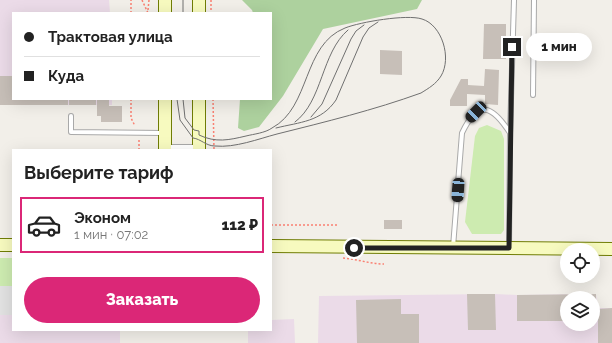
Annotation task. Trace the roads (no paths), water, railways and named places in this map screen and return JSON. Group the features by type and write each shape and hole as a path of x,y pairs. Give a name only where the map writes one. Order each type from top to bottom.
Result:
{"main road":[{"path":"165,0 165,12"},
{"path":"199,12 200,0"},
{"path":"165,100 165,149"},
{"path":"199,100 199,149"},
{"path":"0,245 12,245"},
{"path":"272,246 612,249"}],"street":[{"path":"165,149 199,149"}],"lane":[{"path":"509,248 510,134 514,0"},
{"path":"533,95 534,0"},
{"path":"453,248 462,133 469,118 476,112 486,110 493,113 502,121 510,134"},
{"path":"71,116 71,132 165,133"}],"tram line":[{"path":"183,0 183,12"},
{"path":"177,100 180,120 193,138 212,146 230,146 349,115 421,93 435,84 441,76 444,69 445,52 440,35 429,22 422,19 406,17 384,19 361,23 345,28 331,36 321,48 313,62 294,106 285,118 266,131 234,139 217,140 205,138 199,135 199,131 194,130 185,118 183,100"},
{"path":"276,128 317,117 330,107 336,100 363,37 369,28 378,22"},
{"path":"311,117 322,104 351,39 356,31 364,25"},
{"path":"295,122 304,113 311,102 332,51 348,30"}]}
